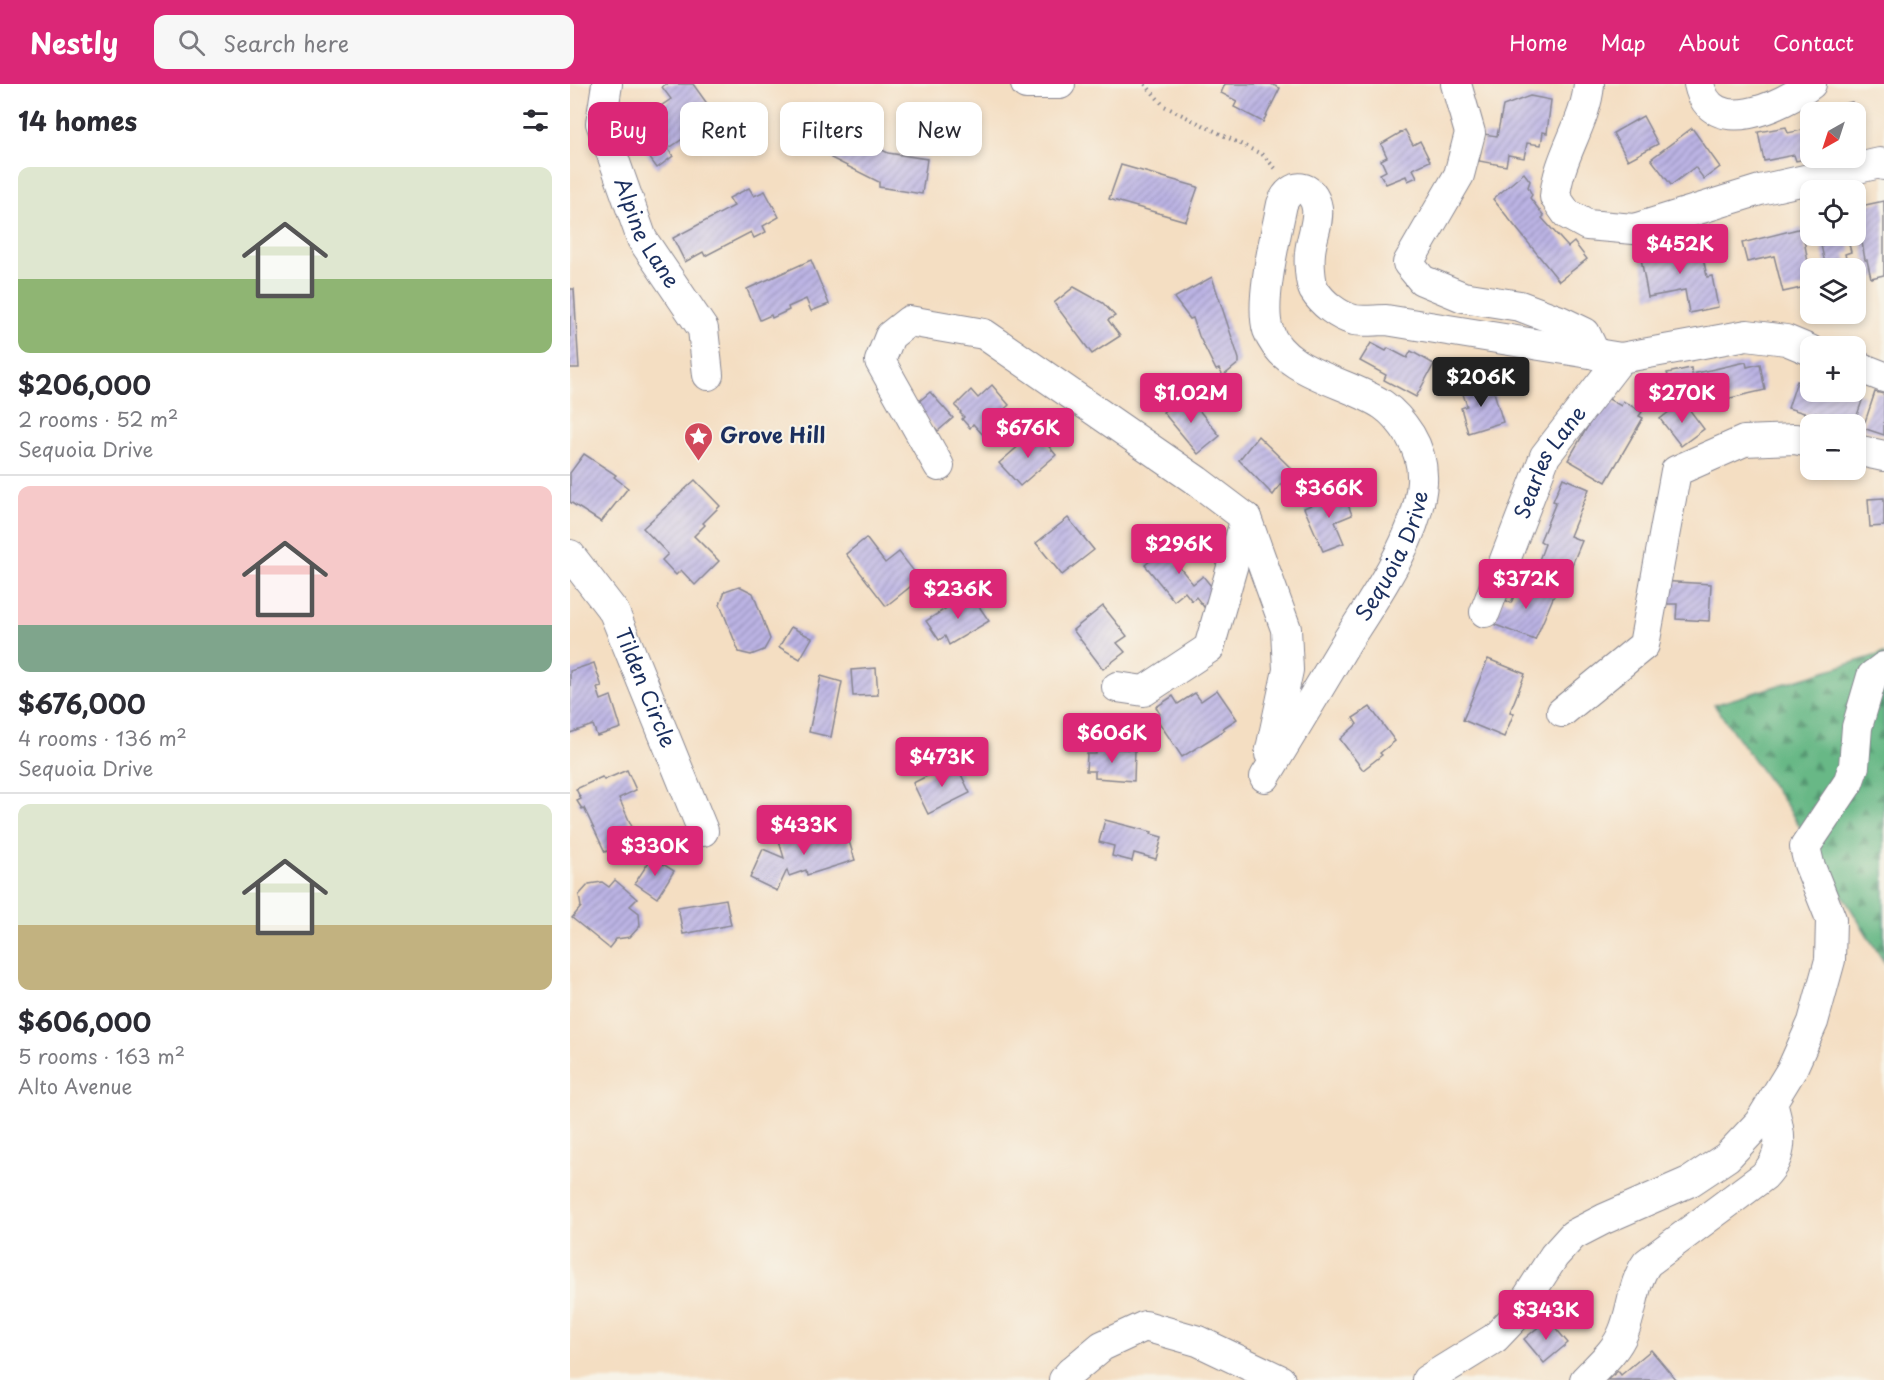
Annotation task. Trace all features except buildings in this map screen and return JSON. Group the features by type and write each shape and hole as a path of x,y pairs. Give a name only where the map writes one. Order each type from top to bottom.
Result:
{"street":[{"name":"Alpine Lane","path":"607,84 601,123 642,238 703,329 708,375"},
{"path":"1026,84 1059,84"},
{"path":"1456,84 1470,134 1459,175 1408,263 1422,280 1463,297 1520,306 1560,321 1585,333 1608,356"},
{"path":"1589,84 1588,99 1560,168 1555,196 1567,214 1587,225 1634,229 1760,190 1880,163 1884,165"},
{"path":"1699,84 1710,107 1724,114 1741,114 1757,111 1791,98 1811,84"},
{"path":"1293,188 1302,188 1314,198 1317,206 1310,254 1313,288 1329,308 1353,320 1386,320 1608,356 1747,335 1786,340 1800,346"},
{"name":"Sequoia Drive","path":"1246,518 1286,629 1288,670 1264,777 1388,576 1416,517 1422,482 1419,450 1404,426 1385,406 1300,366 1284,356 1273,340 1266,315 1269,274 1282,204 1286,194 1293,188"},
{"path":"939,466 880,361 890,336 909,321 984,334 1197,481 1246,518 1209,648 1144,691 1117,687"},
{"name":"Searles Lane","path":"1485,612 1545,456 1608,356"},
{"path":"1866,370 1884,377"},
{"path":"1562,712 1644,645 1676,471 1744,441 1800,439"},
{"path":"1866,452 1884,456"},
{"name":"Tilden Circle","path":"570,555 614,612 704,831"},
{"path":"1427,1380 1495,1338 1515,1317 1554,1256 1573,1235 1691,1181 1727,1157 1759,1123 1792,1069 1813,1022 1830,960 1831,919 1809,864 1805,847 1848,783 1854,766 1857,727 1872,676 1884,667"},
{"path":"1585,1380 1612,1350 1624,1332 1639,1278 1647,1263 1773,1167 1780,1145 1772,1102"},
{"path":"1064,1380 1102,1346 1145,1326 1198,1341 1280,1380"}],"path":[{"path":"1145,84 1164,106 1263,155 1293,188"}],"green space":[{"path":"1884,653 1884,962 1787,806 1714,705"}],"place":[{"name":"Grove Hill","path":"699,462"}]}
